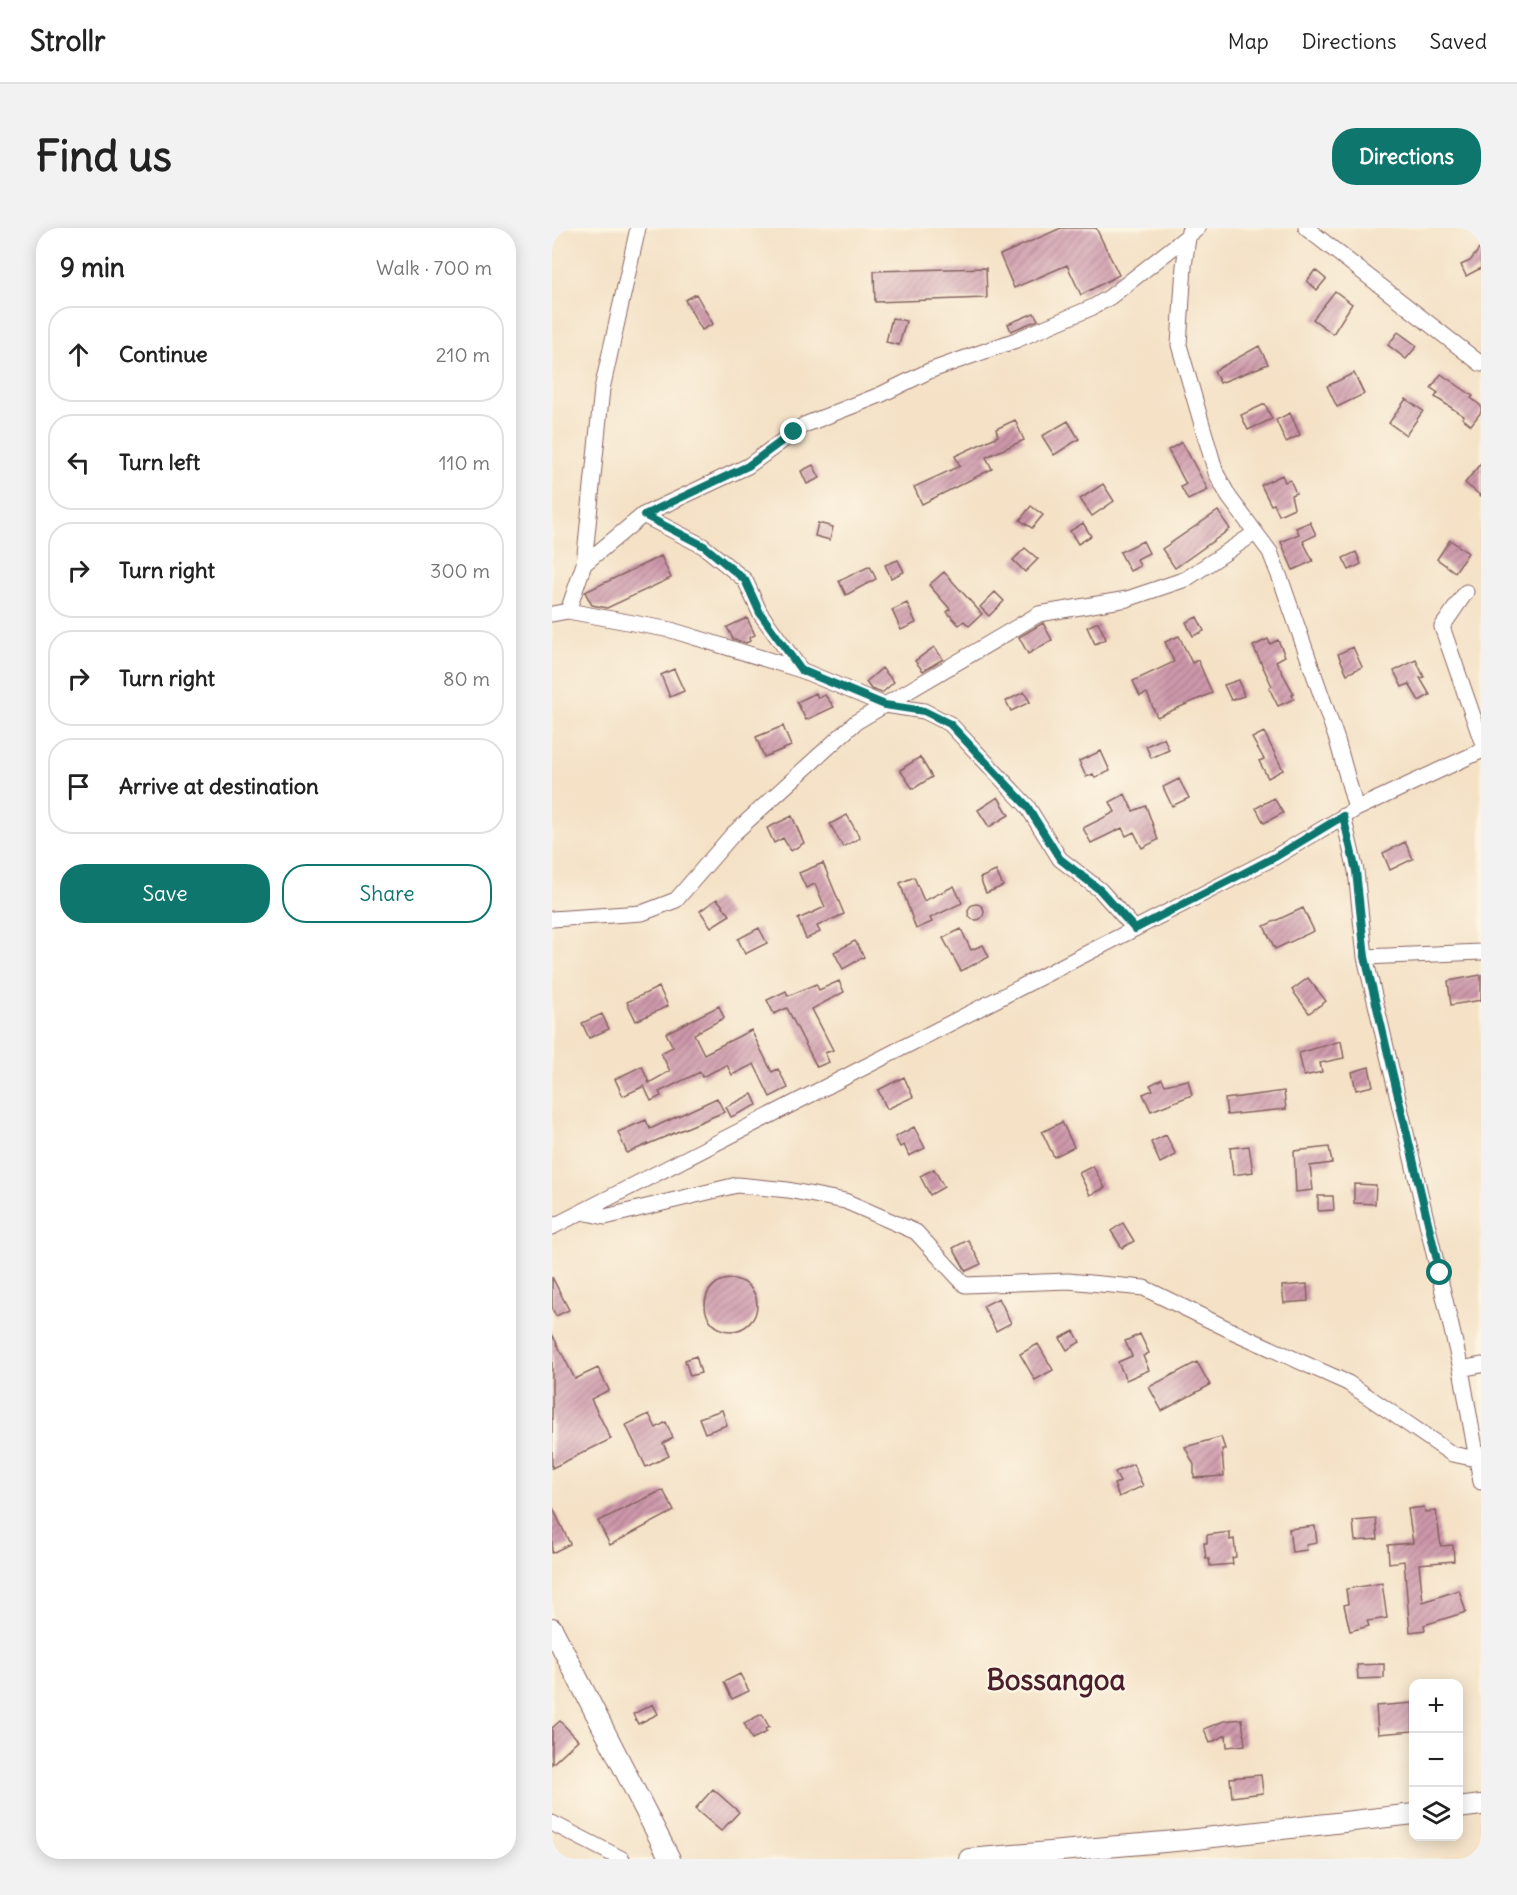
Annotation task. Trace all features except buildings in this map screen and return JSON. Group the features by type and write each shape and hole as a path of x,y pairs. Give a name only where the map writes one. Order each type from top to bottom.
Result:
{"main road":[{"path":"552,1628 670,1859"},
{"path":"1463,1807 1481,1805"},
{"path":"969,1859 1187,1840 1409,1814"}],"street":[{"path":"568,611 584,564 602,389 638,228"},
{"path":"1306,228 1481,364"},
{"path":"584,564 644,515 748,466 804,425 880,395 929,371 1016,340 1093,307 1110,297 1192,230"},
{"path":"1192,230 1179,345 1216,473 1229,497 1270,552 1327,711 1349,812 1365,957 1461,1369 1481,1482"},
{"path":"644,515 704,546 745,580 760,613 801,670"},
{"path":"552,919 642,913 676,900 733,834 856,722 1039,614 1126,599 1186,579 1255,533"},
{"path":"1466,592 1442,627 1481,739"},
{"path":"552,614 568,611 671,630 801,670 885,705 924,711 950,724 1027,806 1060,859 1100,890 1135,929"},
{"path":"552,1227 1275,857 1349,812 1481,751"},
{"path":"1365,957 1481,952"},
{"path":"582,1212 605,1217 737,1185 788,1190 845,1201 916,1232 965,1285 1068,1281 1144,1288 1234,1332 1348,1383 1452,1454 1477,1459"},
{"path":"1461,1369 1481,1365"},
{"path":"552,1823 622,1859"}],"district":[{"name":"Bossangoa","path":"1056,1680"}],"route":[{"path":"794,432 748,466 644,515 704,546 745,580 760,613 801,670 885,705 924,711 950,724 1027,806 1060,859 1100,890 1135,929 1275,857 1343,816 1356,871 1365,957 1440,1273"}]}
